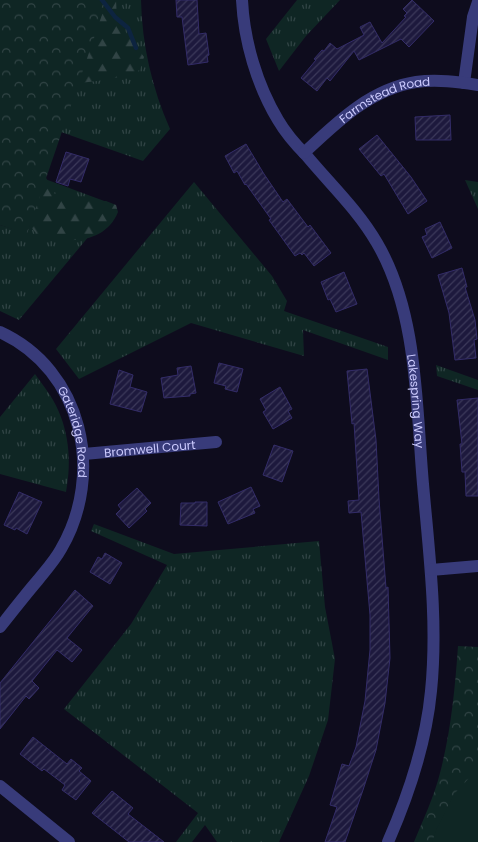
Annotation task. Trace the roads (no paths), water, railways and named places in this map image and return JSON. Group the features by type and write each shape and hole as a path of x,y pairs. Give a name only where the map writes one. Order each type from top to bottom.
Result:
{"street":[{"name":"Lakespring Way","path":"242,0 243,18 251,55 263,88 278,120 359,216 377,242 393,276 405,312 412,355 431,570 434,648 426,729 402,810 388,842"},
{"path":"464,83 473,17 478,2"},
{"name":"Farmstead Road","path":"304,153 341,118 368,100 393,88 416,82 437,81 478,85"},
{"name":"Gateridge Road","path":"0,332 30,350 50,371 64,390 74,412 84,454 84,475 80,501 74,523 61,550 0,627"},
{"name":"Bromwell Court","path":"84,454 216,442"},
{"path":"431,570 478,566"},
{"path":"0,786 69,842"}],"waterway":[{"path":"102,0 115,17 128,28 136,48"}]}
